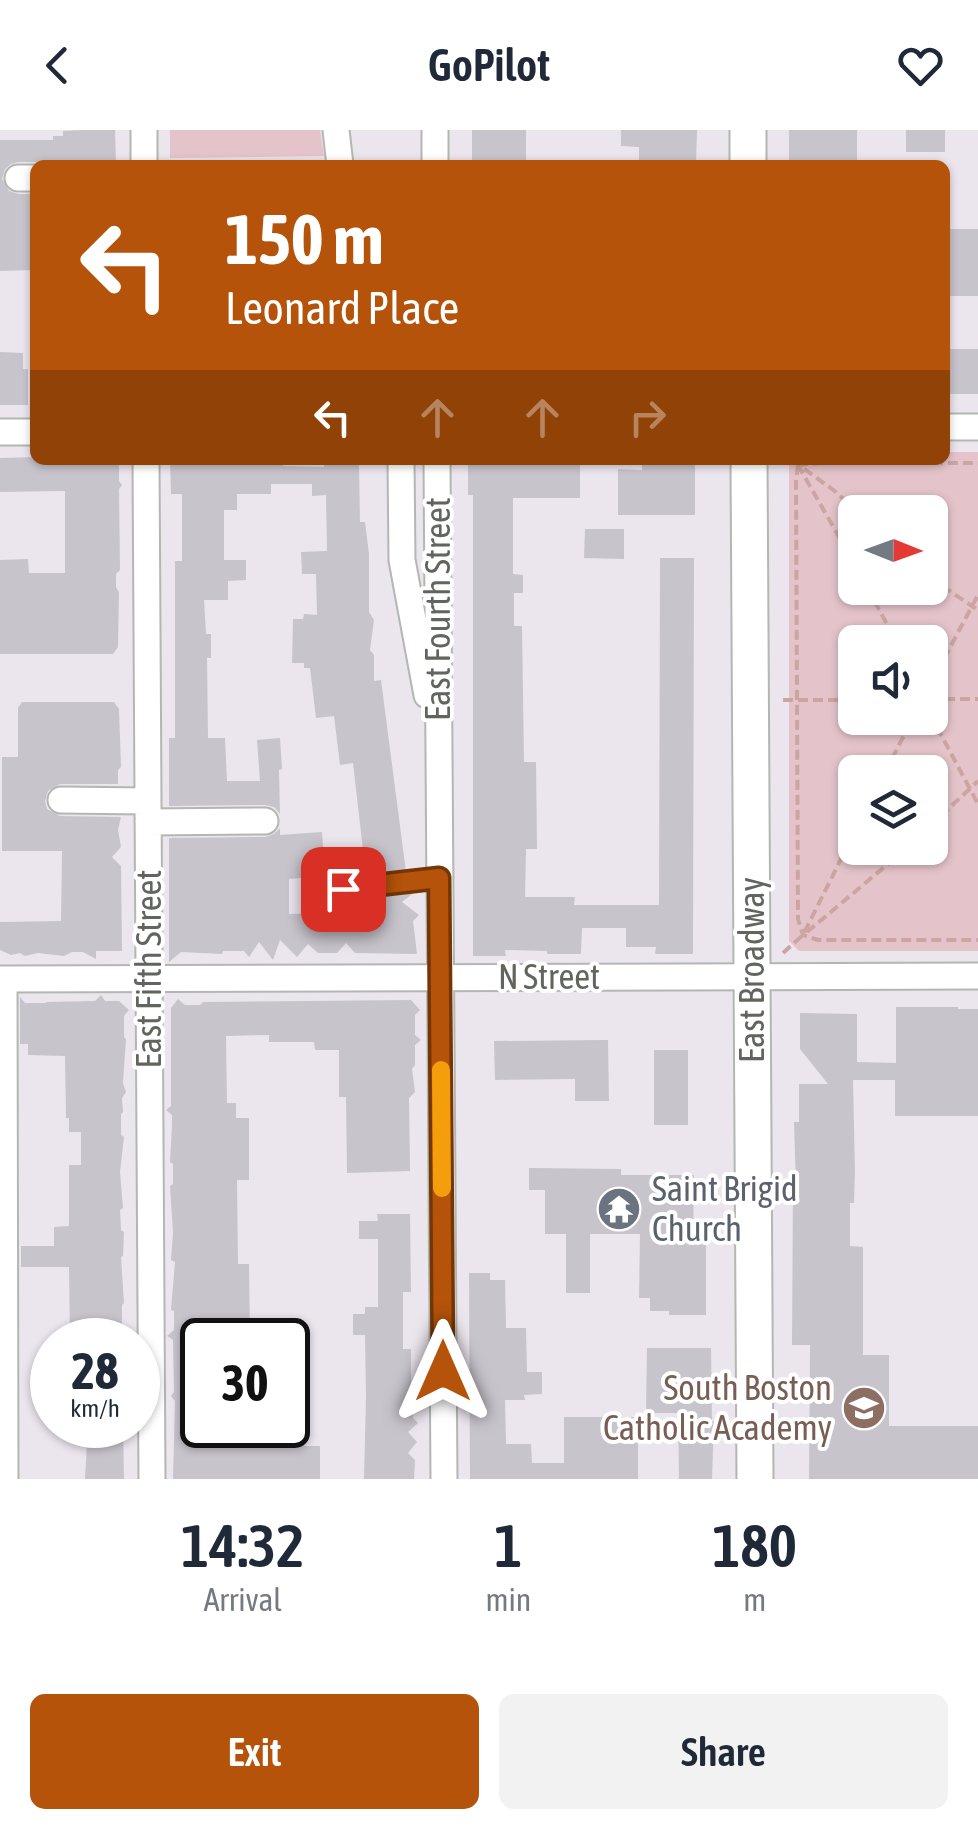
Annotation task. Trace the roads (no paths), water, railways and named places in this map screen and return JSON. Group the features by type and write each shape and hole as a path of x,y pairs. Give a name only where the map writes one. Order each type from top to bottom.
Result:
{"main road":[{"path":"748,130 748,160"},
{"name":"East Broadway","path":"749,465 755,1479"}],"street":[{"path":"144,130 144,160"},
{"path":"336,130 339,160"},
{"path":"435,130 435,160"},
{"path":"950,427 978,427"},
{"path":"0,432 30,432"},
{"name":"East Fifth Street","path":"146,465 152,1479"},
{"name":"East Fourth Street","path":"400,465 402,560 439,759"},
{"name":"East Fourth Street","path":"437,465 444,1479"},
{"path":"61,800 265,821"},
{"name":"N Street","path":"2,978 978,976"},
{"path":"2,978 5,1479"}],"lane":[{"path":"310,892 439,878"}],"place":[{"name":"Saint Brigid Church","path":"619,1209"},
{"name":"South Boston Catholic Academy","path":"864,1408"}]}
